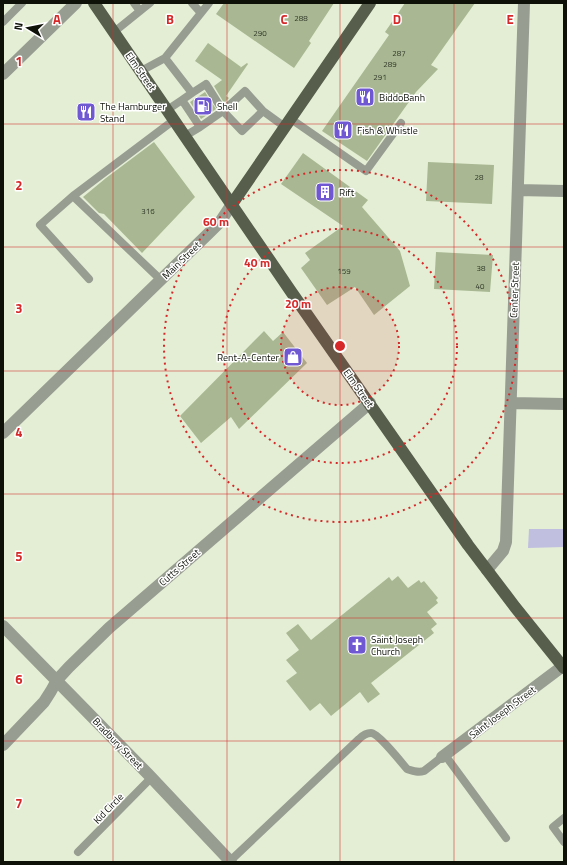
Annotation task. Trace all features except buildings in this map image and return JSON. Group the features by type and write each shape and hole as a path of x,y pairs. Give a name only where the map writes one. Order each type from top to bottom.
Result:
{"main road":[{"name":"Elm Street","path":"94,3 365,398 487,570 563,667"},
{"name":"Main Street","path":"232,204 370,3"}],"street":[{"path":"3,74 76,3"},
{"name":"Center Street","path":"487,570 503,551 506,542 524,3"},
{"path":"518,190 564,191"},
{"name":"Main Street","path":"3,433 220,222 232,204"},
{"name":"Cutts Street","path":"3,745 44,702 57,680 109,628 370,403"},
{"path":"510,403 564,404"},
{"name":"Bradbury Street","path":"3,626 57,680 230,861"},
{"name":"Saint Joseph Street","path":"443,756 563,667"}],"lane":[{"path":"3,22 22,3"},
{"path":"134,3 140,11"},
{"path":"114,32 150,3"},
{"path":"192,3 201,14"},
{"path":"141,71 165,58 210,3"},
{"path":"165,58 192,93"},
{"path":"89,279 40,226 73,196 171,115 182,100 206,84 223,111 242,131 263,111"},
{"path":"185,136 223,111 245,91 263,111 288,123 366,171 400,123"},
{"path":"182,100 200,127"},
{"path":"73,196 161,280"},
{"path":"230,861 359,738 370,733 382,740 407,769 421,772 424,771 443,756 506,838"},
{"name":"Kid Circle","path":"78,852 151,778"},
{"path":"564,818 553,827 564,842"}],"shaded area":[{"path":"529,529 564,529 564,547 528,548"}],"place":[{"name":"BiddoBanh","path":"365,97"},
{"name":"Shell","path":"203,106"},
{"name":"The Hamburger Stand","path":"86,112"},
{"name":"Fish & Whistle","path":"343,130"},
{"name":"Rift","path":"325,192"},
{"name":"Rent-A-Center","path":"293,357"},
{"name":"Saint Joseph Church","path":"357,645"}]}
